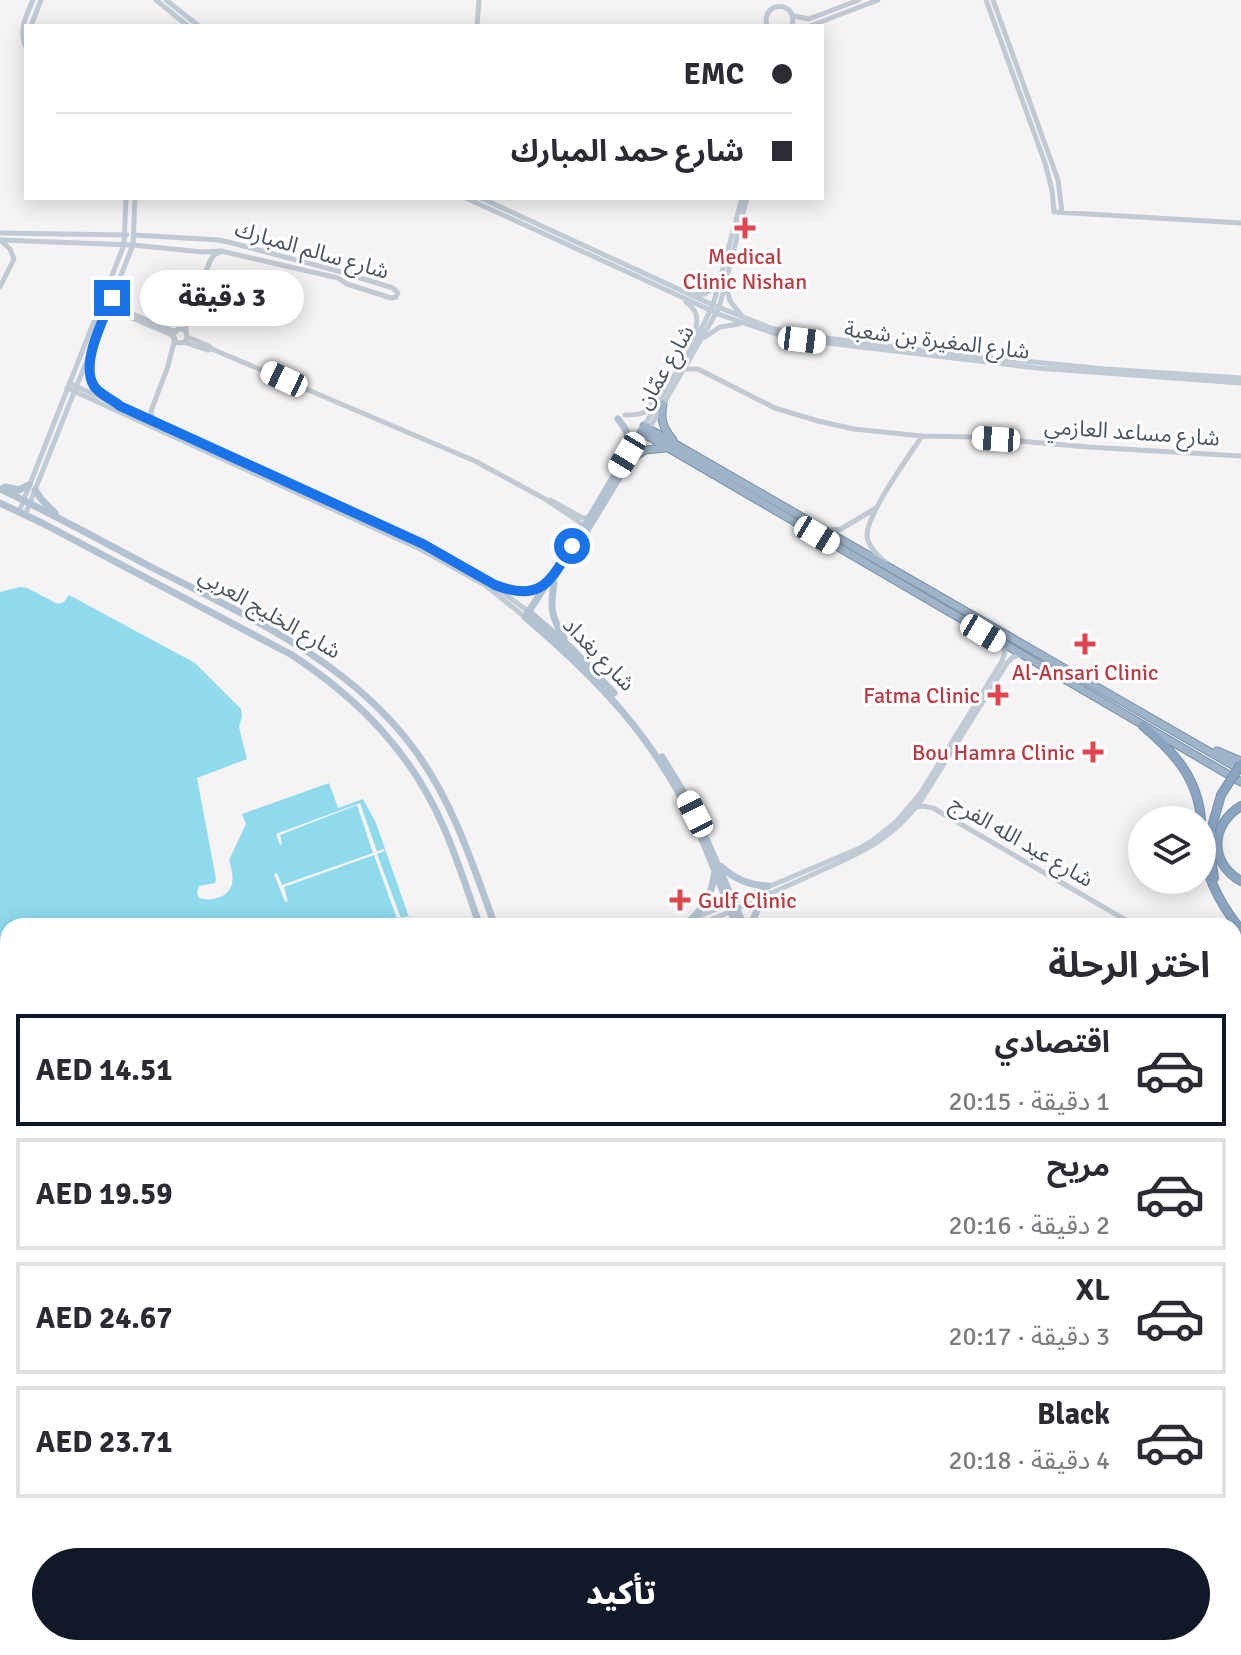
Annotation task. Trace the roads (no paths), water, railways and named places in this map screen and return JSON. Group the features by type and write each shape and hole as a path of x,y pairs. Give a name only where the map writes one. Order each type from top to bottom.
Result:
{"highway":[{"path":"663,404 662,425 673,447"},
{"path":"645,430 812,522 820,532"},
{"path":"628,457 649,449 673,447"},
{"path":"703,464 751,497 820,532 1002,645 1241,782"},
{"path":"751,497 763,500 809,527 812,522"},
{"path":"820,532 816,532 819,530 865,557 880,562 1145,715 1241,765 1221,795 1211,830 1212,865 1225,908"},
{"path":"1143,726 1164,743 1182,764 1199,806"},
{"path":"1241,806 1221,826 1218,847 1227,870 1241,881"},
{"path":"1216,890 1232,918"}],"main road":[{"path":"24,42 22,27 33,0"},
{"path":"32,24 41,0"},
{"path":"156,0 186,24"},
{"path":"166,0 196,24"},
{"path":"766,24 767,0"},
{"path":"767,12 781,3 791,10 792,24"},
{"path":"22,513 124,245 126,200"},
{"path":"72,387 91,353 133,245 135,200"},
{"name":"شارع المغيرة بن شعبة","path":"470,200 744,322 803,335 932,352 1241,380"},
{"name":"شارع المغيرة بن شعبة","path":"485,200 691,295 714,309"},
{"name":"شارع عمّان","path":"551,583 701,340 723,282 744,200"},
{"name":"شارع سالم المبارك","path":"0,233 134,235"},
{"path":"89,243 93,239 91,235"},
{"name":"شارع سالم المبارك","path":"0,240 133,245"},
{"path":"691,295 709,293 723,282 730,301 744,322 720,327 701,340"},
{"path":"672,292 697,314 694,343"},
{"name":"شارع عمّان","path":"645,430 663,392 714,309"},
{"path":"91,353 90,373 94,386 120,406"},
{"name":"شارع بغداد","path":"72,387 423,544 495,585 580,665 639,731 687,807 716,867"},
{"name":"شارع بغداد","path":"72,387 420,549 485,585 571,648 625,707 670,769 699,822 735,918"},
{"path":"628,457 628,436 622,417 648,410 663,392"},
{"name":"شارع عمّان","path":"529,616 628,457"},
{"path":"0,488 32,488"},
{"name":"شارع الخليج العربي","path":"0,488 262,624 330,666 370,699 413,748 446,799 492,918"},
{"path":"32,488 65,523"},
{"name":"شارع الخليج العربي","path":"0,503 292,655 349,697 395,745 427,793 444,827 477,918"},
{"path":"495,585 522,592 551,583 552,616 571,648"},
{"path":"704,918 860,848 905,813 937,769 1002,661 1005,652 1002,645"},
{"path":"292,655 297,648 330,666"},
{"path":"754,918 768,890 859,854 888,835 927,793 1007,663 1021,655"},
{"path":"696,918 713,887 716,867 742,882 768,890"},
{"name":"شارع بغداد","path":"732,906 739,918"}],"street":[{"path":"477,24 479,0"},
{"path":"794,16 809,19 859,0"},
{"path":"815,24 878,0"},
{"path":"986,0 1045,163 1054,212 1241,223"},
{"path":"993,0 1058,180 1062,212"},
{"name":"شارع سالم المبارك","path":"133,245 221,251 325,275 391,298 397,295 393,288 232,243 134,235"},
{"path":"174,249 175,242 186,238"},
{"path":"0,240 10,249 14,259 0,287"},
{"path":"167,369 185,338 186,323 209,265 214,255 221,251"},
{"path":"202,252 208,257 209,265"},
{"path":"112,298 116,307 125,313 170,334 475,461 545,499 584,527"},
{"path":"106,315 125,313"},
{"path":"156,423 151,411 176,334 186,323"},
{"path":"176,334 177,342 185,338"},
{"path":"691,357 698,369"},
{"name":"شارع مساعد العازمي","path":"684,369 698,369 749,396 794,414 854,429 1241,456"},
{"path":"141,416 151,411"},
{"path":"897,572 871,547 868,530 877,507 922,436"},
{"path":"545,499 589,518"},
{"path":"820,532 841,529 877,507"},
{"name":"شارع عبد الله الفرج","path":"927,793 933,808"},
{"name":"شارع عبد الله الفرج","path":"916,807 933,808 1122,918"}],"water":[{"path":"27,588 58,604 69,595 195,663 241,709 239,727 247,759 197,778 216,879 215,883 199,886 199,898 214,899 229,890 232,876 229,860 246,824 242,814 329,783 338,808 363,799 376,823 409,918 0,918 0,592"}],"place":[{"name":"Medical Clinic Nishan","path":"745,228"},
{"name":"Al-Ansari Clinic","path":"1085,644"},
{"name":"Fatma Clinic","path":"998,695"},
{"name":"Bou Hamra Clinic","path":"1093,752"},
{"name":"Gulf Clinic","path":"680,900"}]}
